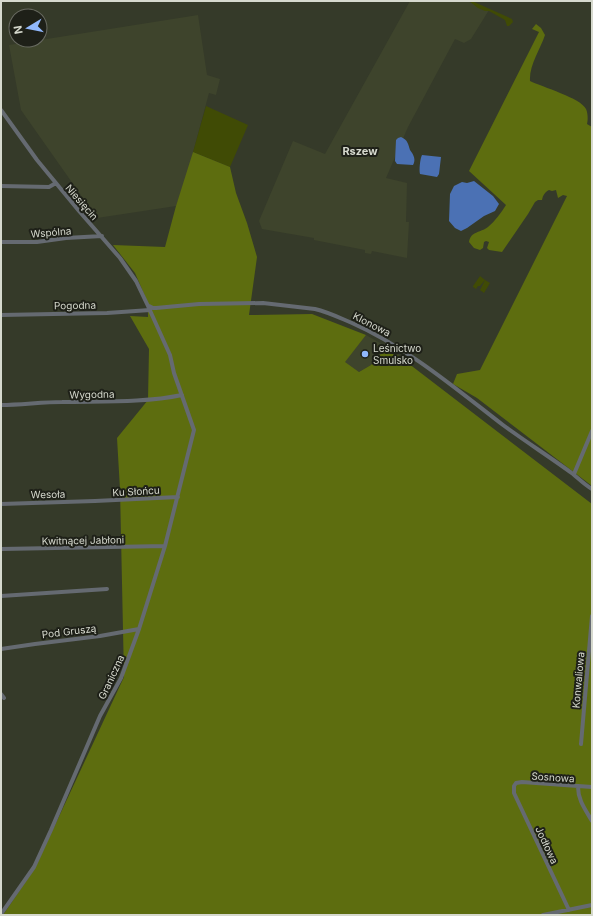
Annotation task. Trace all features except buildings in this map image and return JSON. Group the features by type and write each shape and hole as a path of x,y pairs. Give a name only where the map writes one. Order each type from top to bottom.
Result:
{"street":[{"name":"Niesięcin","path":"1,110 35,158 102,236 133,276 170,355 174,374 194,430"},
{"path":"1,186 49,187 56,183"},
{"name":"Wspólna","path":"1,242 37,242 66,238 102,236"},
{"name":"Klonowa","path":"149,308 198,304 263,303 315,309 334,315 369,330 398,346 469,397 504,425 574,474 592,489"},
{"name":"Pogodna","path":"1,315 101,313 149,308"},
{"name":"Wygodna","path":"1,405 47,402 120,401 170,398 182,395"},
{"name":"Graniczna","path":"1,914 34,867 100,716 121,678 139,629 165,546 194,430"},
{"path":"574,474 592,431"},
{"name":"Ku Słońcu","path":"95,501 178,497"},
{"name":"Wesoła","path":"1,504 95,501"},
{"name":"Kwitnącej Jabłoni","path":"1,549 165,546"},
{"path":"1,596 107,589"},
{"name":"Konwaliowa","path":"581,744 592,616"},
{"name":"Pod Gruszą","path":"1,649 100,636 139,629"},
{"name":"Sosnowa","path":"514,786 516,783 522,782 592,787"},
{"name":"Jodłowa","path":"514,786 514,793 569,910"},
{"path":"578,786 578,794 581,803 592,821"},
{"path":"543,915 592,905"}],"shaded area":[{"path":"410,1 467,1 489,10 471,39 464,43 455,39 408,127 386,178 407,183 406,222 409,222 407,258 372,251 371,254 365,253 365,250 314,240 314,238 262,229 259,221 293,141 325,154"},
{"path":"198,15 207,75 220,79 216,95 209,93 187,175 176,206 97,218 21,110 10,48 48,48 48,39"},
{"name":"Leśnictwo Smulsko","path":"366,335 387,347 371,365 359,372 344,362"}],"green space":[{"path":"469,1 512,19 513,22 507,26 505,20 489,11 478,8"},
{"path":"536,24 541,28 545,35 531,69 530,81 569,97 583,105 587,112 587,124 592,127 592,486 477,398 453,384 457,374 480,370 567,196 563,195 558,198 556,190 549,190 546,192 542,200 535,202 502,252 489,250 487,248 489,242 486,241 484,242 483,248 480,250 474,248 469,242 470,238 474,234 491,225 506,205 469,171 539,32 532,29"},
{"path":"206,106 248,125 230,167 193,152"},
{"path":"193,152 230,167 236,193 257,257 249,315 312,314 366,335 345,362 359,372 371,365 387,347 592,504 592,915 3,915 35,868 124,677 120,489 117,438 148,400 149,349 130,316 148,317 148,303 135,273 113,245 165,247"},
{"path":"480,276 485,280 476,289 473,286"},
{"path":"485,280 490,283 484,293 480,290"}],"water":[{"path":"401,137 408,144 414,159 413,165 397,164 395,161 396,140"},
{"path":"422,155 441,157 439,174 437,177 420,174"},
{"path":"474,181 493,196 499,204 495,211 484,216 461,231 455,228 449,221 450,194 454,186 462,182 467,183"}],"place":[{"name":"Leśnictwo Smulsko","path":"365,354"}],"district":[{"name":"Rszew","path":"360,151"}]}
